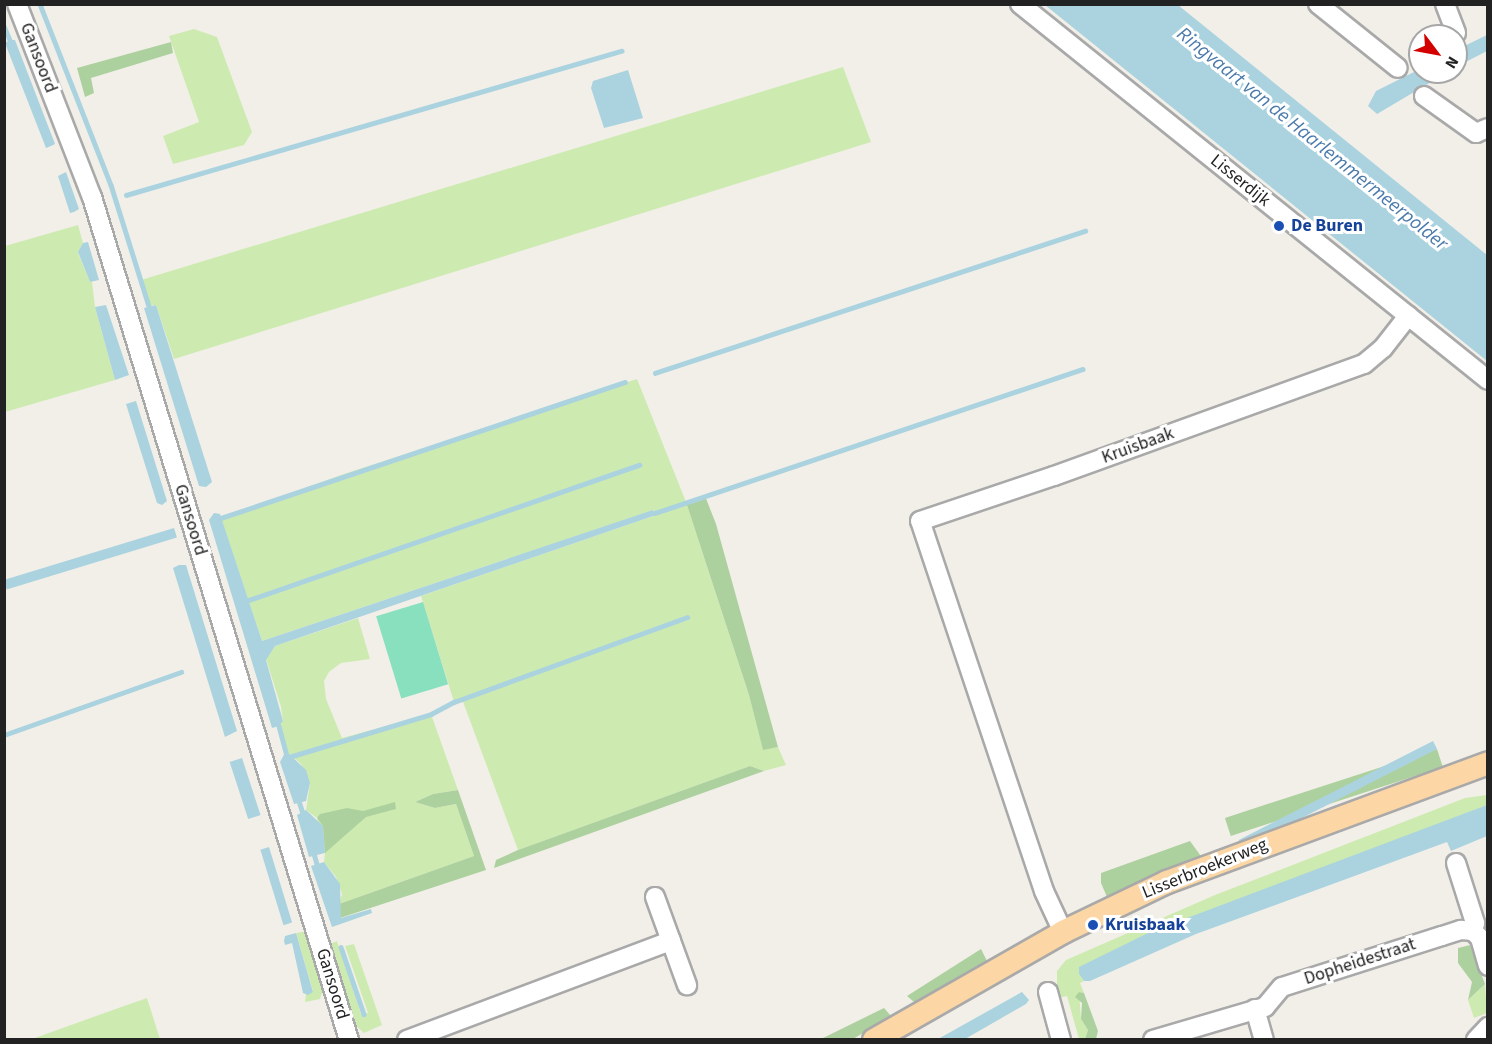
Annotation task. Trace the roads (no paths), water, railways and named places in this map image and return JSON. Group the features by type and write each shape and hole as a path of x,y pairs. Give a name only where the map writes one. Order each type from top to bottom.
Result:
{"main road":[{"name":"Lisserbroekerweg","path":"874,1040 1063,932 1167,882 1488,763"}],"street":[{"name":"Gansoord","path":"17,4 92,197 349,1040"},
{"name":"Lisserdijk","path":"1020,4 1488,380"},
{"path":"1318,4 1398,68"},
{"path":"1445,4 1453,24"},
{"path":"1424,96 1476,134 1488,128"},
{"name":"Kruisbaak","path":"1063,932 1044,891 920,521 1054,476 1364,364 1383,348 1408,315"},
{"path":"1456,863 1475,923 1473,932 1480,938 1488,966"},
{"path":"655,897 687,985"},
{"name":"Dopheidestraat","path":"1153,1040 1172,1037 1265,1006 1282,987 1461,930 1473,932"},
{"path":"407,1040 671,941"},
{"path":"1048,992 1061,1040"},
{"path":"1255,1009 1264,1040"},
{"path":"1476,1040 1488,1027"}],"water":[{"name":"Ringvaart van de Haarlemmermeerpolder","path":"1045,5 1178,5 1487,255 1487,361"},
{"path":"1487,35 1487,51 1468,61 1468,44"},
{"path":"15,40 55,144 46,148 5,43"},
{"path":"628,70 643,118 604,128 591,88 593,81"},
{"path":"1408,75 1408,84 1428,84 1377,114 1368,106 1376,91"},
{"path":"66,172 79,209 70,213 58,176"},
{"path":"88,242 99,280 90,282 78,252 83,243"},
{"path":"106,305 129,375 115,380 95,307"},
{"path":"156,305 212,482 206,487 199,486 144,308"},
{"path":"136,401 167,501 162,505 157,503 126,404"},
{"path":"653,510 656,515 275,646 266,660 283,721 279,726 272,728 209,520 214,513 220,514 262,641"},
{"path":"174,528 177,538 7,590 4,580"},
{"path":"186,565 237,731 225,737 173,568"},
{"path":"1433,741 1437,749 1243,848 1239,840"},
{"path":"286,751 306,770 310,783 306,801 294,804 280,762"},
{"path":"242,758 261,815 248,819 230,762"},
{"path":"1487,805 1487,836 1451,851 1447,842 1196,934 1090,981 1084,981 1079,974 1079,967 1150,932"},
{"path":"306,810 323,826 325,853 309,857 297,815"},
{"path":"269,847 292,923 283,925 260,850"},
{"path":"324,862 340,884 341,918 371,909 372,913 332,927 311,866"},
{"path":"296,933 313,992 308,995 303,993 292,943 285,945 284,941 285,936"},
{"path":"1022,992 1029,1000 1026,1004 965,1039 938,1039"}],"waterway":[{"path":"40,4 111,185 149,306"},
{"path":"4,26 10,40"},
{"path":"126,195 621,51"},
{"path":"655,373 1085,231"},
{"path":"655,513 1082,369"},
{"path":"221,518 625,382"},
{"path":"249,600 639,465"},
{"path":"289,757 431,714 454,702 687,617"},
{"path":"4,735 181,672"},
{"path":"279,726 287,755"},
{"path":"298,798 304,816"},
{"path":"313,850 318,868"},
{"path":"341,947 364,1014"}],"place":[{"name":"De Buren","path":"1279,226"},
{"name":"Kruisbaak","path":"1093,925"}]}
